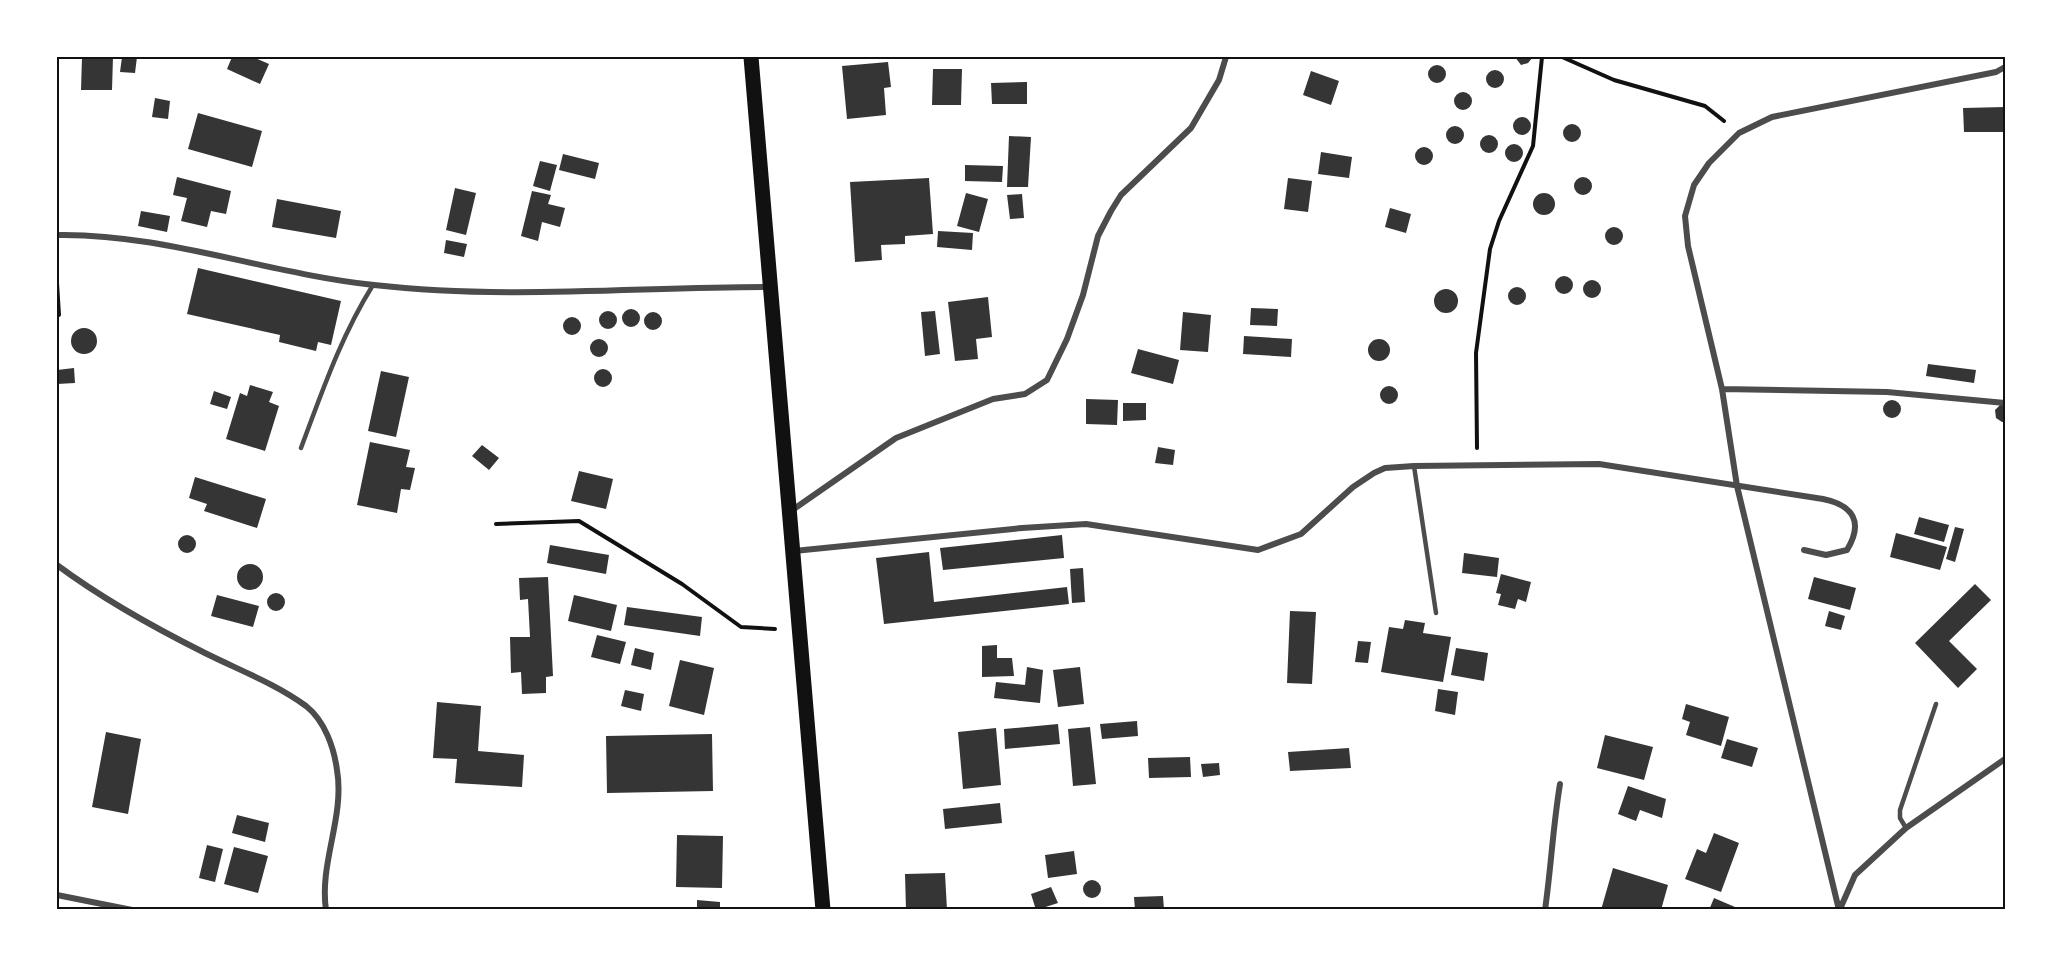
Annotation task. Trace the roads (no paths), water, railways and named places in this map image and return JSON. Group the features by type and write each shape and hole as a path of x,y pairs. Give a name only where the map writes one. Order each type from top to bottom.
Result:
{"main road":[{"path":"751,57 823,910"}],"street":[{"path":"790,511 896,438 993,399 1025,394 1047,380 1067,339 1083,295 1098,236 1111,211 1122,195 1191,128 1218,80 1226,57"},
{"path":"1839,910 1737,486 1722,389 1688,246 1685,216 1694,185 1700,175 1739,133 1772,117 1996,72 2005,67"},
{"path":"57,235 94,235 141,241 264,267 374,285 495,292 568,293 674,287 772,287"},
{"path":"1722,389 1887,392 2005,403"},
{"path":"794,552 1022,528 1086,524 1258,550 1301,534 1353,487 1385,468 1477,464 1599,464 1839,502 1851,512 1856,523 1854,538 1847,550 1826,555 1804,550"},
{"path":"57,565 125,613 263,681 307,707 316,716 335,758 340,792 324,891 326,910"},
{"path":"1839,910 1855,875 1906,828 2005,759"},
{"path":"1545,910 1551,879 1552,830 1560,784"},
{"path":"57,895 132,910"}],"lane":[{"path":"302,448 328,374 357,310 374,285"},
{"path":"1414,466 1436,613"},
{"path":"1906,828 1900,818 1900,810 1936,704"}]}
